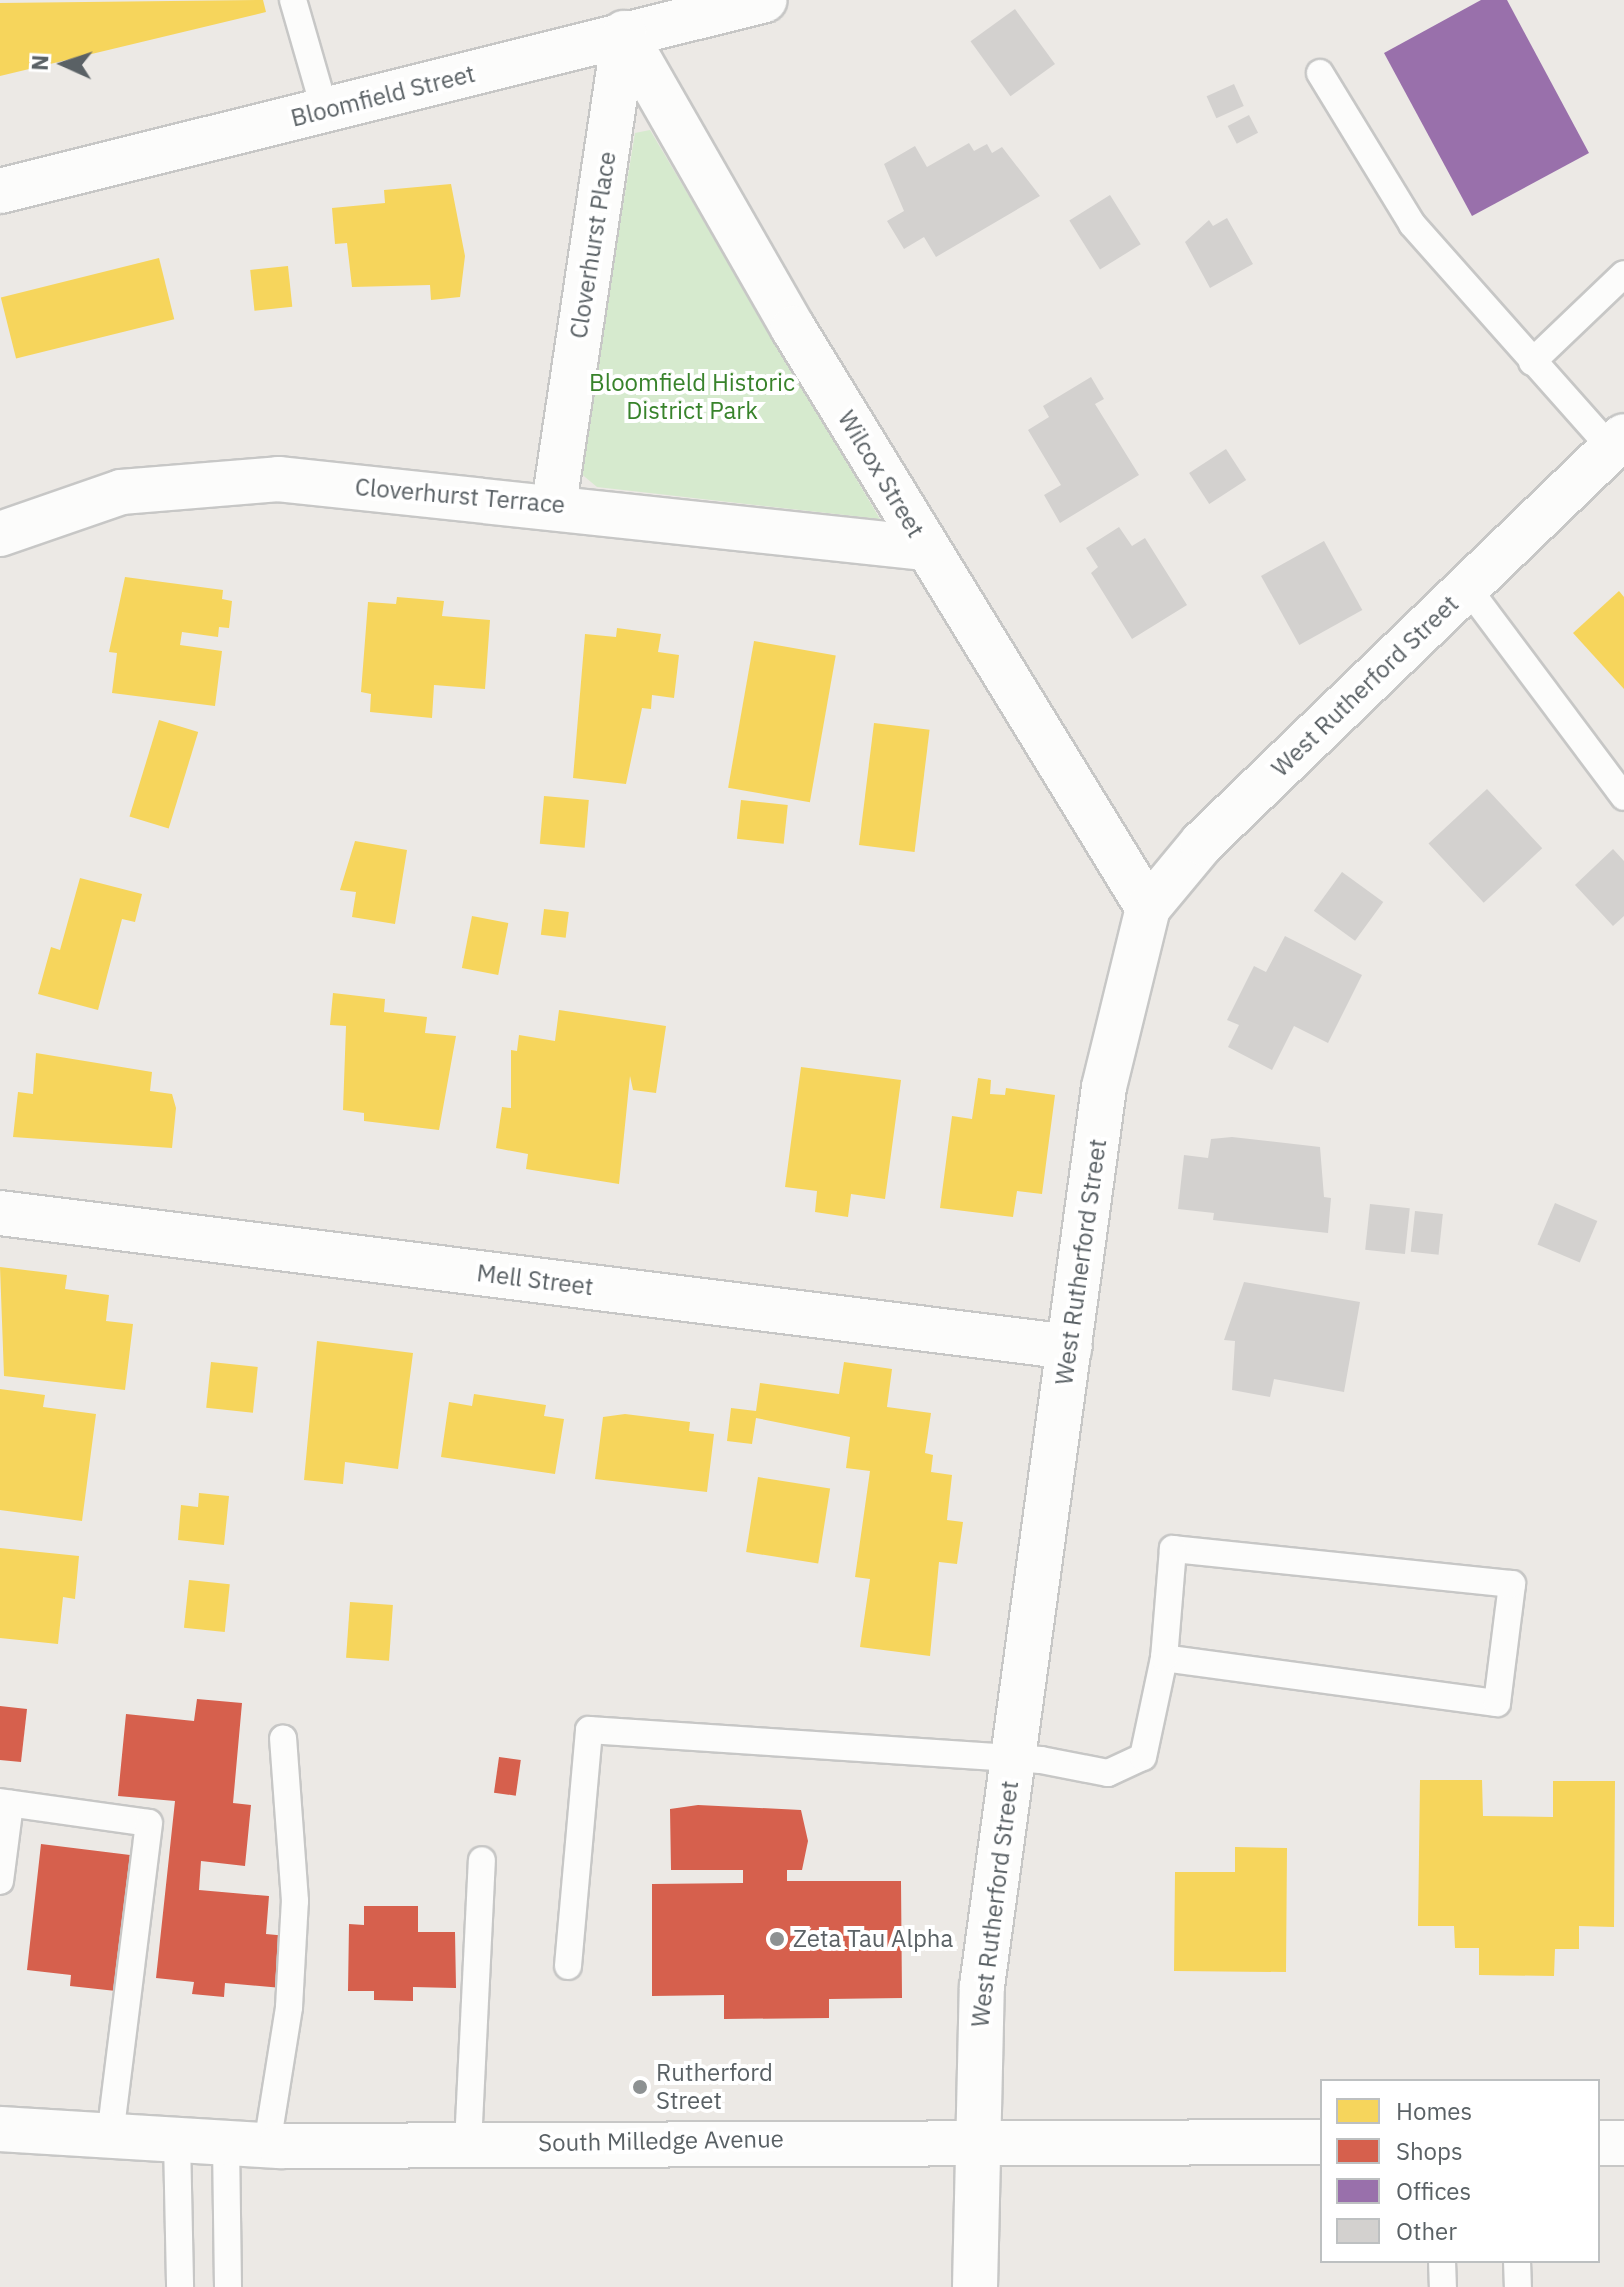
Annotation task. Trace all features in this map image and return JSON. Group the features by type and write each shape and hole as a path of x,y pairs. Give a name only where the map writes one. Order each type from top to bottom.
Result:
{"street":[{"name":"Bloomfield Street","path":"0,191 765,0"},
{"name":"Cloverhurst Place","path":"554,504 624,33"},
{"name":"Wilcox Street","path":"624,33 925,548 1148,908"},
{"name":"West Rutherford Street","path":"975,2287 974,2138 982,1986 1104,1087 1148,908 1202,843 1617,442"},
{"name":"Cloverhurst Terrace","path":"0,534 121,492 278,479 554,504 925,548"},
{"name":"Mell Street","path":"0,1213 1070,1347"},
{"name":"South Milledge Avenue","path":"0,2129 247,2144 974,2138 1320,2142"},
{"path":"1600,2143 1624,2143"}],"lane":[{"path":"293,0 325,111"},
{"path":"1320,73 1412,224 1532,362 1617,442"},
{"path":"1532,362 1624,274"},
{"path":"1467,587 1624,797"},
{"path":"568,1966 589,1730 1127,1769 1143,1757 1164,1658 1173,1549 1512,1584 1497,1703 1164,1658"},
{"path":"228,2287 247,2144 289,2007 295,1901 283,1738"},
{"path":"0,1881 5,1803 149,1823 110,2136"},
{"path":"468,2144 482,1860"},
{"path":"177,2140 180,2287"},
{"path":"1442,2263 1443,2287"},
{"path":"1517,2263 1518,2287"}],"green space":[{"name":"Bloomfield Historic District Park","path":"650,130 880,519 597,487 579,472 635,133"}],"building: Homes":[{"path":"263,0 266,12 0,76 0,3"},
{"path":"451,184 465,256 460,297 431,300 430,285 352,287 347,243 335,244 332,208 385,203 384,190"},
{"path":"159,258 174,319 16,359 1,297"},
{"path":"288,266 292,307 254,311 250,270"},
{"path":"125,577 223,590 222,599 232,601 229,628 219,627 218,637 182,632 180,645 222,651 215,706 112,693 117,653 109,652"},
{"path":"1619,591 1624,597 1624,689 1573,633"},
{"path":"397,597 444,601 442,616 490,620 485,689 434,685 432,718 370,712 371,694 361,692 368,602 396,604"},
{"path":"617,628 661,634 658,652 679,655 674,698 652,695 651,709 642,708 626,784 573,778 585,634 616,637"},
{"path":"754,641 836,655 810,802 728,788"},
{"path":"159,720 198,732 169,829 129,817"},
{"path":"874,723 930,730 915,852 859,845"},
{"path":"544,796 589,800 585,848 540,844"},
{"path":"741,800 788,805 784,844 737,839"},
{"path":"355,841 407,850 395,924 352,917 356,892 340,890"},
{"path":"80,878 142,894 135,922 122,919 98,1010 38,994 51,947 60,950"},
{"path":"544,909 569,912 566,938 541,935"},
{"path":"472,916 508,923 498,975 462,968"},
{"path":"333,993 385,999 384,1012 427,1017 425,1033 456,1036 439,1130 364,1121 364,1113 343,1110 346,1026 330,1025"},
{"path":"559,1010 666,1026 656,1093 633,1090 630,1076 619,1184 526,1169 528,1154 496,1148 502,1107 511,1108 511,1050 517,1051 519,1035 555,1041"},
{"path":"36,1053 152,1072 150,1091 172,1094 176,1108 172,1148 13,1137 18,1092 33,1094"},
{"path":"801,1067 901,1080 885,1199 851,1194 848,1217 815,1212 817,1191 785,1187"},
{"path":"978,1078 991,1080 990,1094 1005,1095 1006,1088 1055,1095 1042,1194 1017,1191 1013,1217 940,1208 952,1116 972,1119"},
{"path":"0,1267 67,1275 65,1289 109,1295 106,1321 133,1324 125,1390 4,1376"},
{"path":"317,1341 413,1353 398,1469 345,1462 343,1484 304,1480"},
{"path":"211,1362 258,1367 253,1413 206,1408"},
{"path":"844,1362 892,1369 887,1407 931,1413 925,1453 933,1455 931,1472 952,1475 947,1520 963,1522 957,1564 939,1562 930,1656 860,1647 870,1579 855,1577 870,1471 846,1468 850,1437 756,1418 752,1444 727,1441 731,1408 756,1411 760,1383 839,1394"},
{"path":"0,1389 45,1395 43,1407 96,1414 82,1521 0,1510"},
{"path":"474,1394 546,1405 544,1416 564,1419 555,1474 441,1457 449,1402 472,1406"},
{"path":"625,1414 690,1422 689,1431 714,1434 707,1492 595,1479 603,1417"},
{"path":"758,1477 830,1488 818,1563 746,1552"},
{"path":"199,1493 229,1496 224,1545 178,1540 181,1505 198,1507"},
{"path":"0,1548 79,1556 75,1599 63,1597 58,1644 0,1638"},
{"path":"189,1580 230,1584 225,1632 184,1628"},
{"path":"350,1602 393,1605 389,1661 346,1658"},
{"path":"1420,1780 1482,1780 1483,1816 1553,1817 1553,1781 1615,1781 1614,1927 1579,1926 1579,1949 1555,1949 1554,1976 1479,1975 1479,1948 1455,1948 1454,1926 1418,1926"},
{"path":"1235,1847 1287,1848 1286,1972 1174,1971 1175,1872 1235,1872"}],"building: Shops":[{"path":"197,1699 242,1703 233,1803 251,1805 245,1866 201,1861 199,1890 269,1896 266,1934 287,1936 282,1988 225,1983 224,1997 192,1994 194,1982 156,1978 175,1801 118,1796 126,1714 194,1721"},
{"path":"0,1706 27,1709 21,1762 0,1760"},
{"path":"499,1757 521,1760 516,1796 494,1793"},
{"name":"Zeta Tau Alpha","path":"698,1805 801,1810 808,1841 802,1870 787,1870 787,1881 901,1881 902,1998 829,1999 829,2018 724,2019 724,1995 652,1996 652,1884 743,1883 743,1870 671,1870 670,1809"},
{"path":"41,1844 130,1855 116,1991 70,1986 71,1975 27,1970"},
{"path":"364,1906 418,1906 418,1932 455,1932 456,1988 413,1987 413,2001 374,2000 374,1991 348,1991 349,1924 364,1925"}],"building: Offices":[{"path":"1481,0 1507,0 1589,153 1472,216 1384,53"}],"building: Other":[{"path":"1015,9 1055,64 1010,96 971,41"},
{"path":"1234,84 1244,106 1216,118 1207,96"},
{"path":"1249,115 1258,133 1237,144 1228,126"},
{"path":"969,143 974,151 987,144 992,153 1002,147 1040,196 936,257 924,237 904,249 887,221 904,211 884,164 915,146 927,167"},
{"path":"1110,195 1141,244 1100,270 1069,220"},
{"path":"1227,218 1253,264 1210,288 1185,242 1209,220 1213,226"},
{"path":"1091,377 1104,399 1095,404 1139,475 1060,523 1044,495 1061,485 1028,430 1049,417 1043,406"},
{"path":"1226,449 1246,480 1209,504 1189,473"},
{"path":"1119,527 1132,546 1145,538 1187,605 1132,639 1091,573 1098,567 1086,548"},
{"path":"1324,541 1362,610 1299,645 1261,576"},
{"path":"1487,789 1542,848 1484,903 1428,844"},
{"path":"1613,849 1624,861 1624,916 1613,926 1575,885"},
{"path":"1342,872 1383,902 1355,941 1314,911"},
{"path":"1285,936 1362,975 1328,1043 1294,1026 1272,1070 1228,1047 1239,1025 1227,1020 1254,966 1266,972"},
{"path":"1232,1137 1320,1147 1324,1197 1331,1198 1328,1233 1213,1220 1214,1213 1178,1209 1184,1155 1208,1158 1211,1139"},
{"path":"1555,1203 1597,1221 1580,1262 1537,1244"},
{"path":"1370,1204 1410,1208 1405,1254 1365,1250"},
{"path":"1415,1211 1443,1214 1439,1255 1411,1252"},
{"path":"1244,1282 1360,1302 1344,1392 1274,1379 1270,1397 1232,1390 1235,1341 1224,1340"}],"place":[{"name":"Zeta Tau Alpha","path":"777,1939"},
{"name":"Rutherford Street","path":"640,2087"}]}
